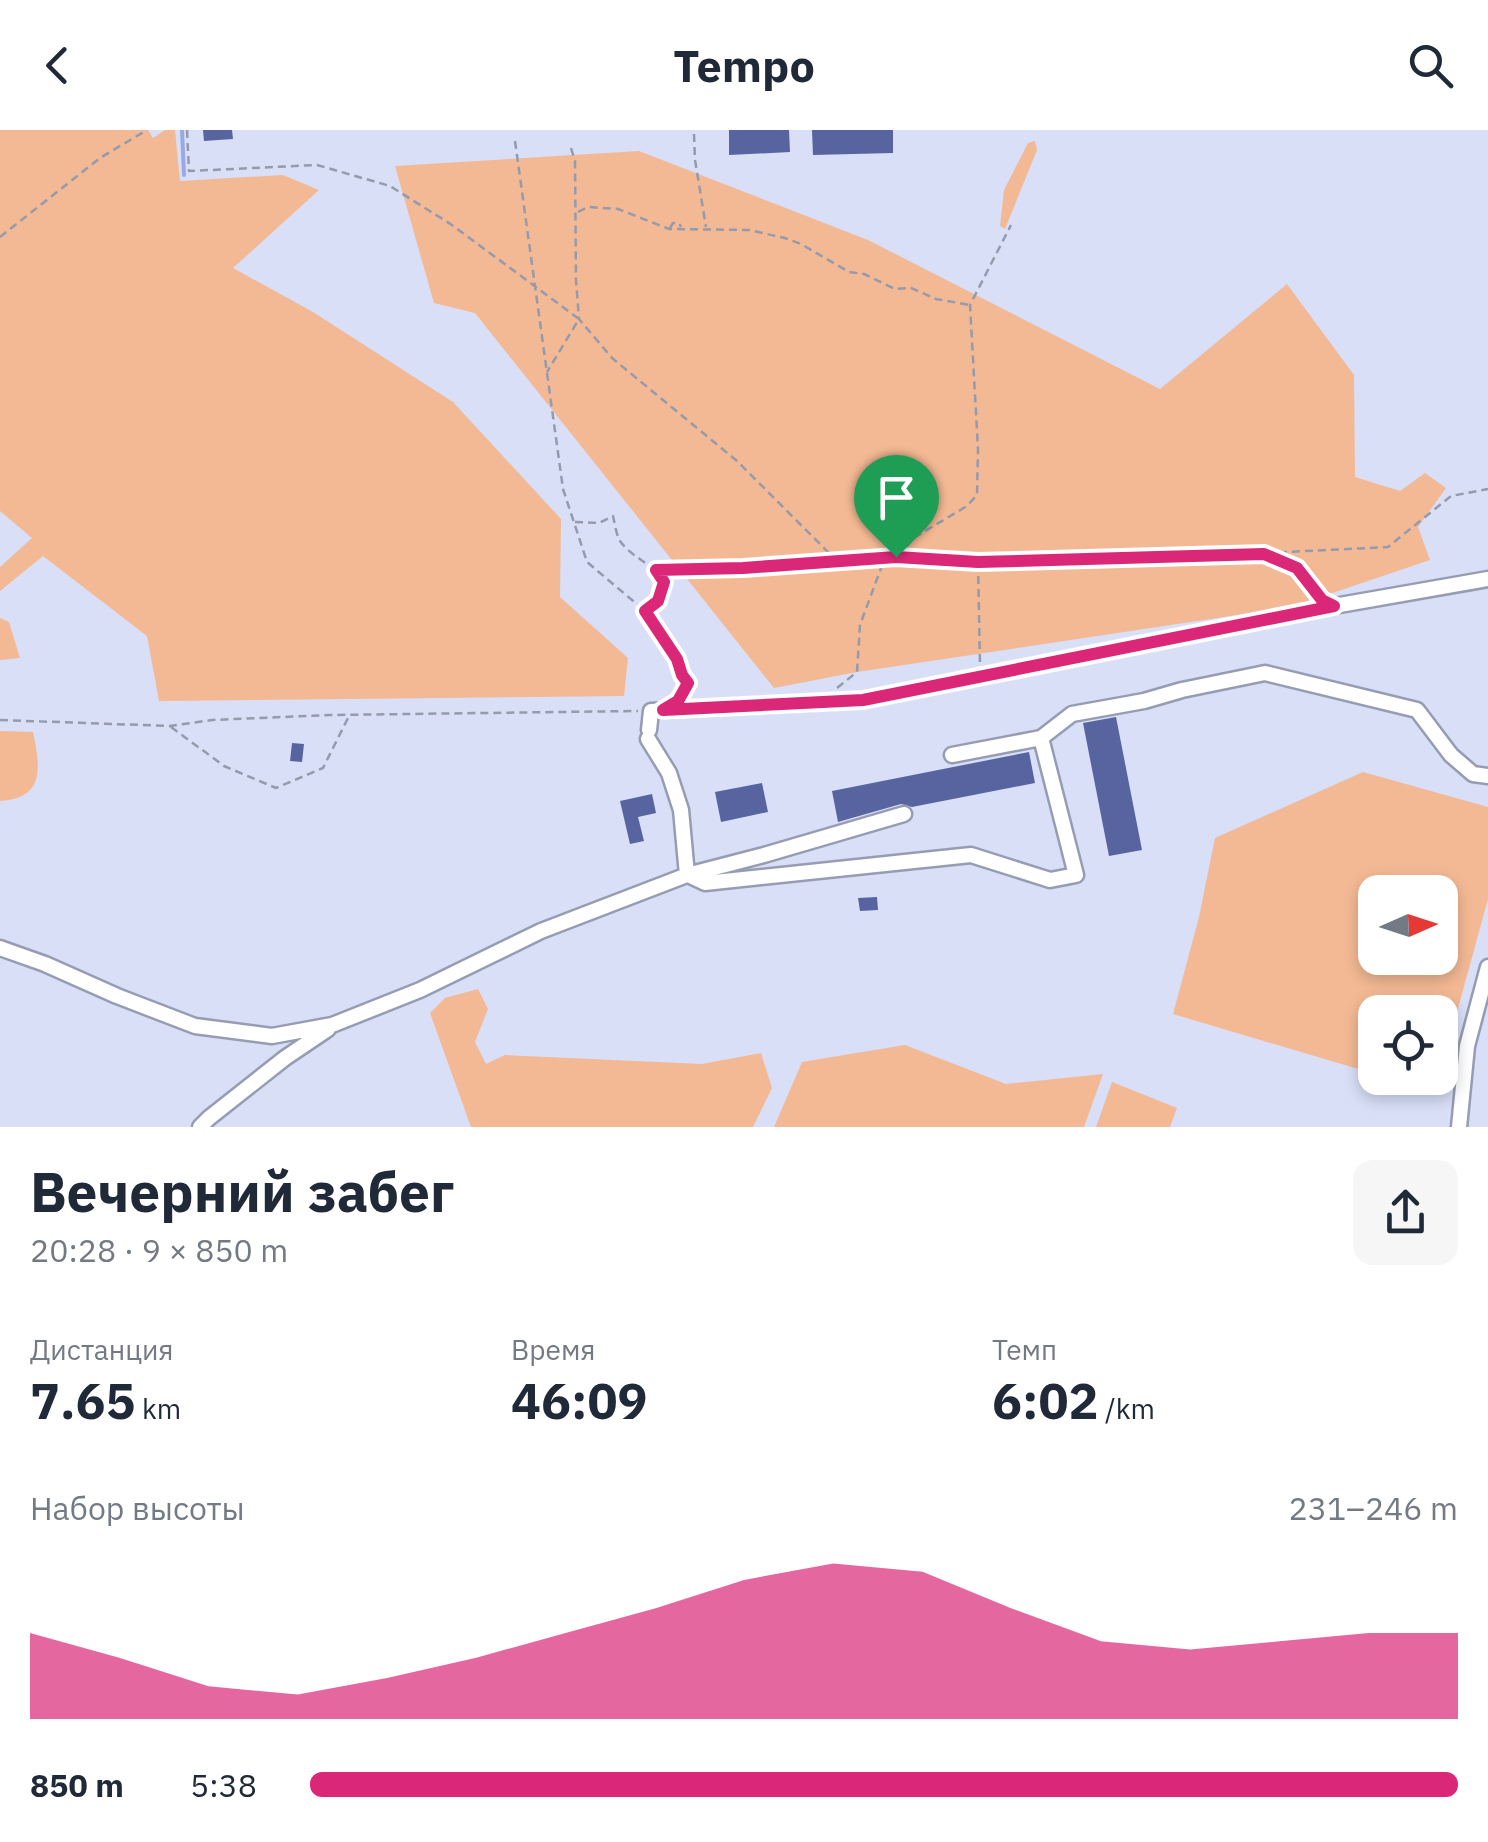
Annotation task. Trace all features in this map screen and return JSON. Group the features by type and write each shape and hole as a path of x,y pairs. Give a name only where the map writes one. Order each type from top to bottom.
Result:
{"street":[{"path":"687,875 681,810 669,773 649,734 657,710 863,700 1488,578"},
{"path":"952,755 1041,738 1072,714 1266,672 1417,710 1451,755 1473,774 1488,776"},
{"path":"687,875 705,883 971,855 1050,880 1076,875 1041,738"},
{"path":"0,948 195,1026 272,1036 332,1026 420,990 541,930 687,875 904,814"},
{"path":"1459,1127 1467,1046 1488,967"},
{"path":"200,1127 256,1080 332,1026"}],"path":[{"path":"0,237 100,158 148,130"},
{"path":"187,130 188,172 316,165 390,186 452,225 578,319 612,358 737,460 836,560"},
{"path":"694,134 706,229"},
{"path":"0,720 170,726 212,720 349,715 657,710 678,701 688,683 677,659 645,611 587,562 563,489 515,141"},
{"path":"547,372 578,319 571,148"},
{"path":"576,213 588,208 618,209 669,229 749,230 785,238 849,272 864,274 895,289 911,288 936,299 970,306"},
{"path":"896,557 915,537 968,506 977,495 970,306 1011,226"},
{"path":"656,570 896,557 978,562 1388,547 1451,496 1488,489"},
{"path":"574,522 599,523 613,516 618,538 656,570 664,582 658,601 645,611"},
{"path":"1264,554 1297,568 1322,600 1334,606"},
{"path":"819,704 857,672 860,624 884,558"},
{"path":"978,562 981,678"},
{"path":"170,726 224,766 276,788 323,768 349,715"}],"shaded area":[{"path":"0,130 148,130 153,138 165,130 175,130 180,181 283,175 319,190 233,268 313,312 453,402 561,519 560,597 628,658 624,696 159,701 147,636 43,556 0,591 0,567 32,538 0,511"},
{"path":"1035,141 1037,150 1005,229 1000,226 1004,190 1028,143"},
{"path":"639,151 868,240 1160,389 1287,284 1354,375 1355,477 1400,491 1425,473 1446,488 1418,527 1430,560 1291,607 774,688 475,313 434,303 395,166"},
{"path":"0,618 9,622 20,658 0,660"},
{"path":"0,731 33,732 38,768 33,787 26,794 0,801"},
{"path":"1363,772 1488,807 1488,899 1458,1008 1458,995 1358,995 1358,1069 1173,1014 1215,838"},
{"path":"478,989 488,1009 475,1042 486,1064 505,1055 702,1064 761,1053 772,1088 753,1127 471,1127 430,1013 445,998"},
{"path":"905,1045 1006,1084 1103,1074 1084,1127 774,1127 802,1062"},
{"path":"1112,1082 1177,1108 1170,1127 1096,1127"}],"building":[{"path":"203,130 232,130 233,139 204,141"},
{"path":"729,130 789,130 790,152 729,155"},
{"path":"812,130 893,130 893,153 813,155"},
{"path":"1116,717 1142,850 1109,856 1083,723"},
{"path":"292,743 304,744 302,762 290,761"},
{"path":"1029,752 1035,783 912,807 901,804 838,822 832,791"},
{"path":"762,783 768,812 721,822 715,792"},
{"path":"652,794 656,813 638,817 644,841 630,844 620,801"},
{"path":"877,897 878,910 860,911 858,898"}],"waterway":[{"path":"182,130 184,175"}],"route":[{"path":"1264,554 1297,568 1322,600 1334,606 863,700 663,710 678,701 688,683 645,611 658,601 664,582 656,570 896,557 978,562 1264,554"}]}
